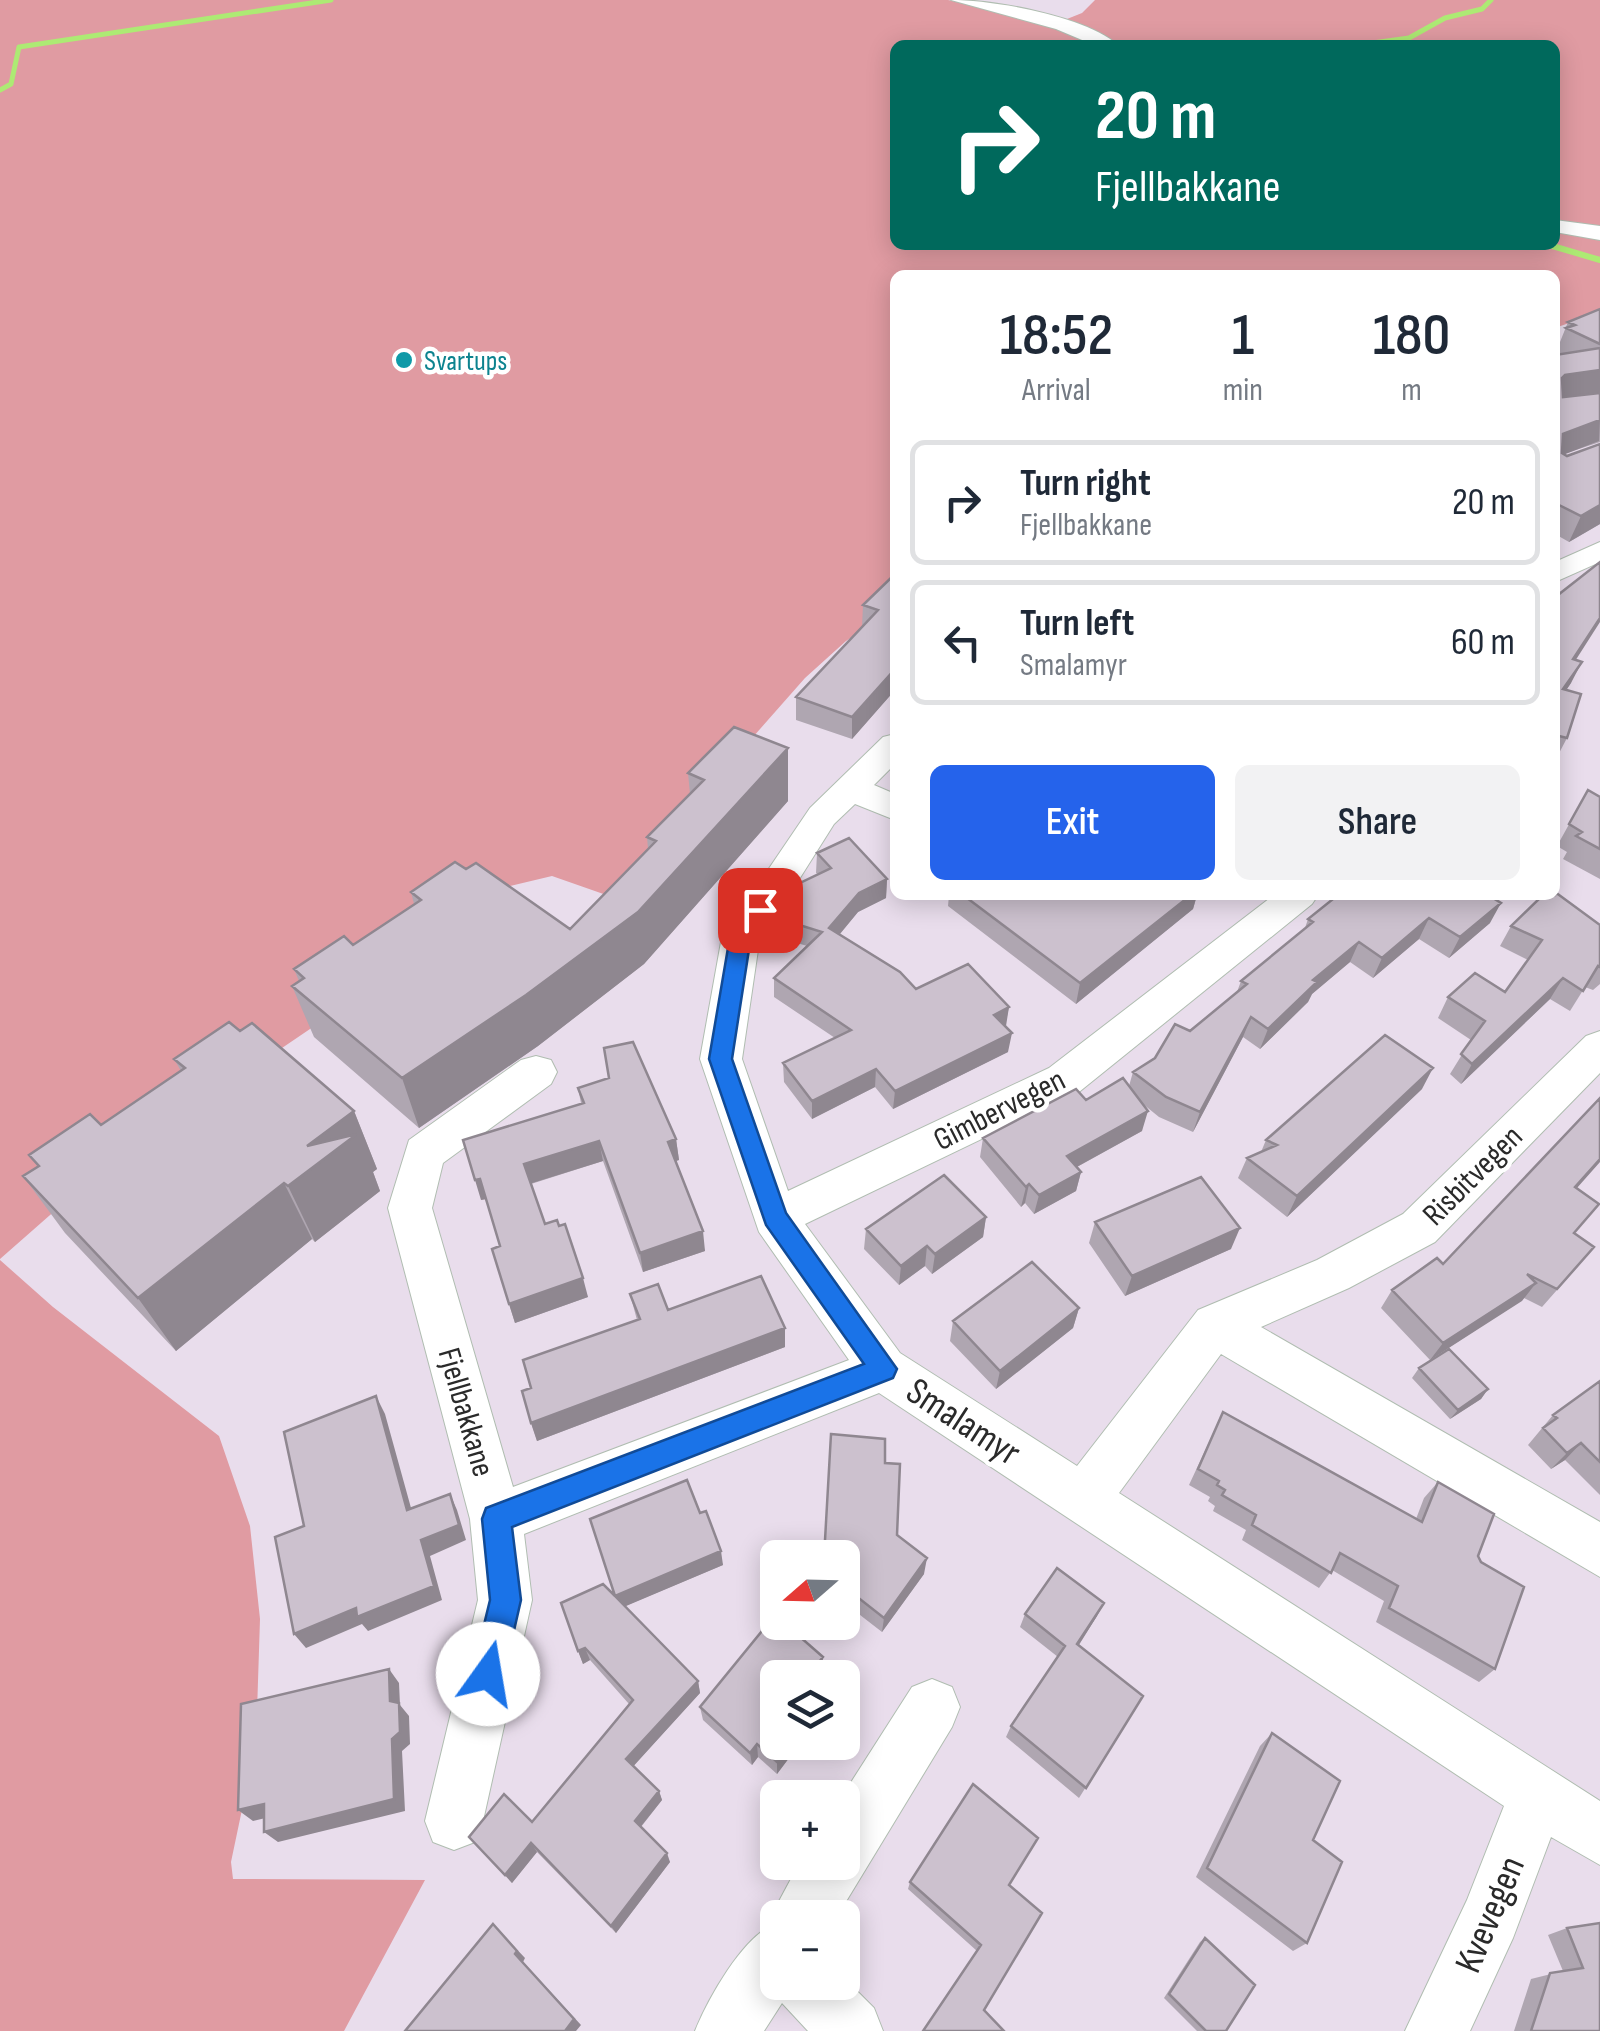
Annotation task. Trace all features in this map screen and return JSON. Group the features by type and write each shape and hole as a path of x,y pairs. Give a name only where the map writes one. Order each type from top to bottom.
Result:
{"street":[{"path":"959,0 1062,25 1096,40"},
{"path":"1560,227 1600,233"},
{"path":"1560,571 1600,551"},
{"name":"Smalamyr","path":"890,750 822,816 740,942 721,1059 775,1218 883,1369 1600,1836"},
{"path":"850,788 890,806"},
{"name":"Gimbervegen","path":"775,1218 1064,1080 1293,900"},
{"name":"Risbitvegen","path":"1084,1498 1215,1325 1333,1274 1419,1228 1600,1047"},
{"name":"Fjellbakkane","path":"536,1072 424,1153 410,1208 496,1519 883,1369"},
{"path":"1215,1325 1600,1551"},
{"path":"454,1821 505,1600 496,1519"},
{"path":"860,1821 932,1707"},
{"name":"Kvevegen","path":"1438,2031 1491,1916 1537,1795"},
{"path":"727,2031 760,1981"},
{"path":"822,2000 850,2031"}],"shaded area":[{"path":"0,0 948,0 1057,23 1082,13 1095,0 1600,0 1600,312 1560,326 1560,270 890,270 890,611 846,641 805,678 612,897 552,876 485,892 369,989 99,1172 0,1259"},
{"path":"0,1260 53,1307 219,1436 250,1526 260,1619 256,1743 231,1862 233,1879 425,1880 344,2031 0,2031"}],"building":[{"path":"1600,309 1600,344 1566,328 1575,325 1568,322"},
{"path":"1600,348 1600,370 1562,378 1563,397 1600,393 1600,420 1563,434 1562,453 1567,456 1600,444 1600,505 1581,516 1560,506 1560,354"},
{"path":"1600,562 1600,618 1573,659 1582,662 1563,689 1581,694 1567,738 1560,736 1560,593"},
{"path":"890,579 890,675 852,717 796,697 878,610 863,605"},
{"path":"734,727 788,748 638,912 526,995 402,1078 292,986 304,978 294,969 344,936 353,945 421,900 411,892 455,862 466,869 476,863 570,929 656,841 647,837 704,780 688,773"},
{"path":"1588,790 1600,797 1600,849 1576,836 1582,832 1569,824"},
{"path":"849,838 887,879 859,893 829,928 900,972 916,989 968,964 1009,1007 994,1015 1012,1033 895,1091 876,1069 812,1101 783,1063 851,1030 774,978 822,932 777,918 798,884 831,868 817,853"},
{"path":"1560,896 1600,925 1600,967 1583,991 1563,978 1472,1064 1461,1054 1485,1021 1448,997 1475,973 1505,992 1542,940 1511,926 1538,900 1560,900"},
{"path":"970,900 1185,900 1080,983"},
{"path":"1332,900 1501,903 1460,937 1429,918 1382,958 1359,942 1313,980 1317,982 1268,1029 1251,1017 1200,1112 1166,1097 1133,1072 1155,1058 1175,1024 1190,1031 1247,984 1241,981 1313,922 1308,919"},
{"path":"229,1022 240,1031 252,1023 354,1111 307,1146 357,1134 288,1186 284,1183 138,1298 23,1176 39,1166 29,1155 90,1114 101,1125 185,1068 174,1059"},
{"path":"1385,1035 1433,1068 1297,1196 1247,1158 1277,1145 1266,1140"},
{"path":"633,1042 676,1139 668,1142 703,1231 640,1253 599,1141 524,1164 545,1224 557,1220 559,1226 565,1224 583,1278 509,1304 492,1249 500,1246 480,1179 475,1180 463,1140 584,1103 578,1088 609,1078 604,1048"},
{"path":"1123,1078 1148,1111 1067,1156 1081,1172 1039,1195 1029,1184 1026,1187 983,1138 1076,1089 1086,1100"},
{"path":"1600,1098 1600,1159 1575,1187 1599,1204 1574,1233 1594,1247 1557,1289 1527,1274 1536,1283 1443,1343 1392,1290 1437,1258 1443,1264"},
{"path":"944,1175 986,1217 935,1254 927,1246 901,1266 866,1229"},
{"path":"1201,1177 1240,1228 1132,1276 1095,1222"},
{"path":"1032,1262 1079,1308 1000,1371 953,1321"},
{"path":"761,1276 785,1328 531,1423 522,1391 531,1388 523,1360 640,1319 630,1294 658,1284 668,1310"},
{"path":"1449,1349 1488,1389 1458,1410 1419,1368"},
{"path":"1600,1381 1600,1462 1581,1443 1567,1453 1543,1428 1557,1418 1553,1415"},
{"path":"376,1396 407,1510 450,1494 459,1525 421,1540 434,1586 357,1617 356,1608 294,1634 275,1537 304,1526 284,1432"},
{"path":"1223,1412 1422,1522 1438,1482 1494,1514 1478,1556 1481,1562 1524,1587 1495,1669 1389,1608 1398,1586 1340,1553 1331,1573 1252,1525 1256,1515 1222,1495 1225,1490 1217,1485 1219,1481 1198,1469"},
{"path":"831,1434 885,1439 885,1463 900,1464 897,1535 927,1558 884,1618 860,1599 860,1540 825,1540"},
{"path":"687,1480 700,1513 706,1511 721,1551 615,1596 590,1519"},
{"path":"1057,1568 1104,1603 1077,1644 1143,1696 1086,1788 1011,1726 1065,1646 1025,1614"},
{"path":"603,1584 698,1681 626,1759 659,1791 635,1821 667,1853 611,1926 531,1843 505,1875 469,1837 504,1794 532,1822 633,1700 585,1648 578,1651 561,1603"},
{"path":"760,1633 760,1640 804,1640 823,1657 760,1660 760,1747 757,1744 750,1753 700,1707"},
{"path":"389,1669 390,1701 399,1703 400,1732 392,1739 394,1799 264,1832 264,1804 238,1810 241,1704"},
{"path":"1272,1733 1340,1781 1313,1840 1342,1862 1307,1943 1207,1868"},
{"path":"973,1784 1038,1838 1009,1885 1042,1913 984,2010 1004,2031 923,2031 981,1945 910,1882"},
{"path":"1600,1923 1600,2031 1531,2031 1550,1973 1583,1968 1567,1928"},
{"path":"493,1924 574,2019 565,2031 405,2031"},
{"path":"1205,1938 1255,1985 1226,2031 1206,2031 1169,1994"}],"waterway":[{"path":"0,90 11,84 19,47 331,0"},
{"path":"1394,40 1409,38 1445,18 1482,9 1491,0"},
{"path":"1560,248 1600,260"}],"place":[{"name":"Svartups","path":"404,360"}],"route":[{"path":"488,1674 505,1600 496,1519 883,1369 775,1218 721,1059 740,942 760,910"}]}
